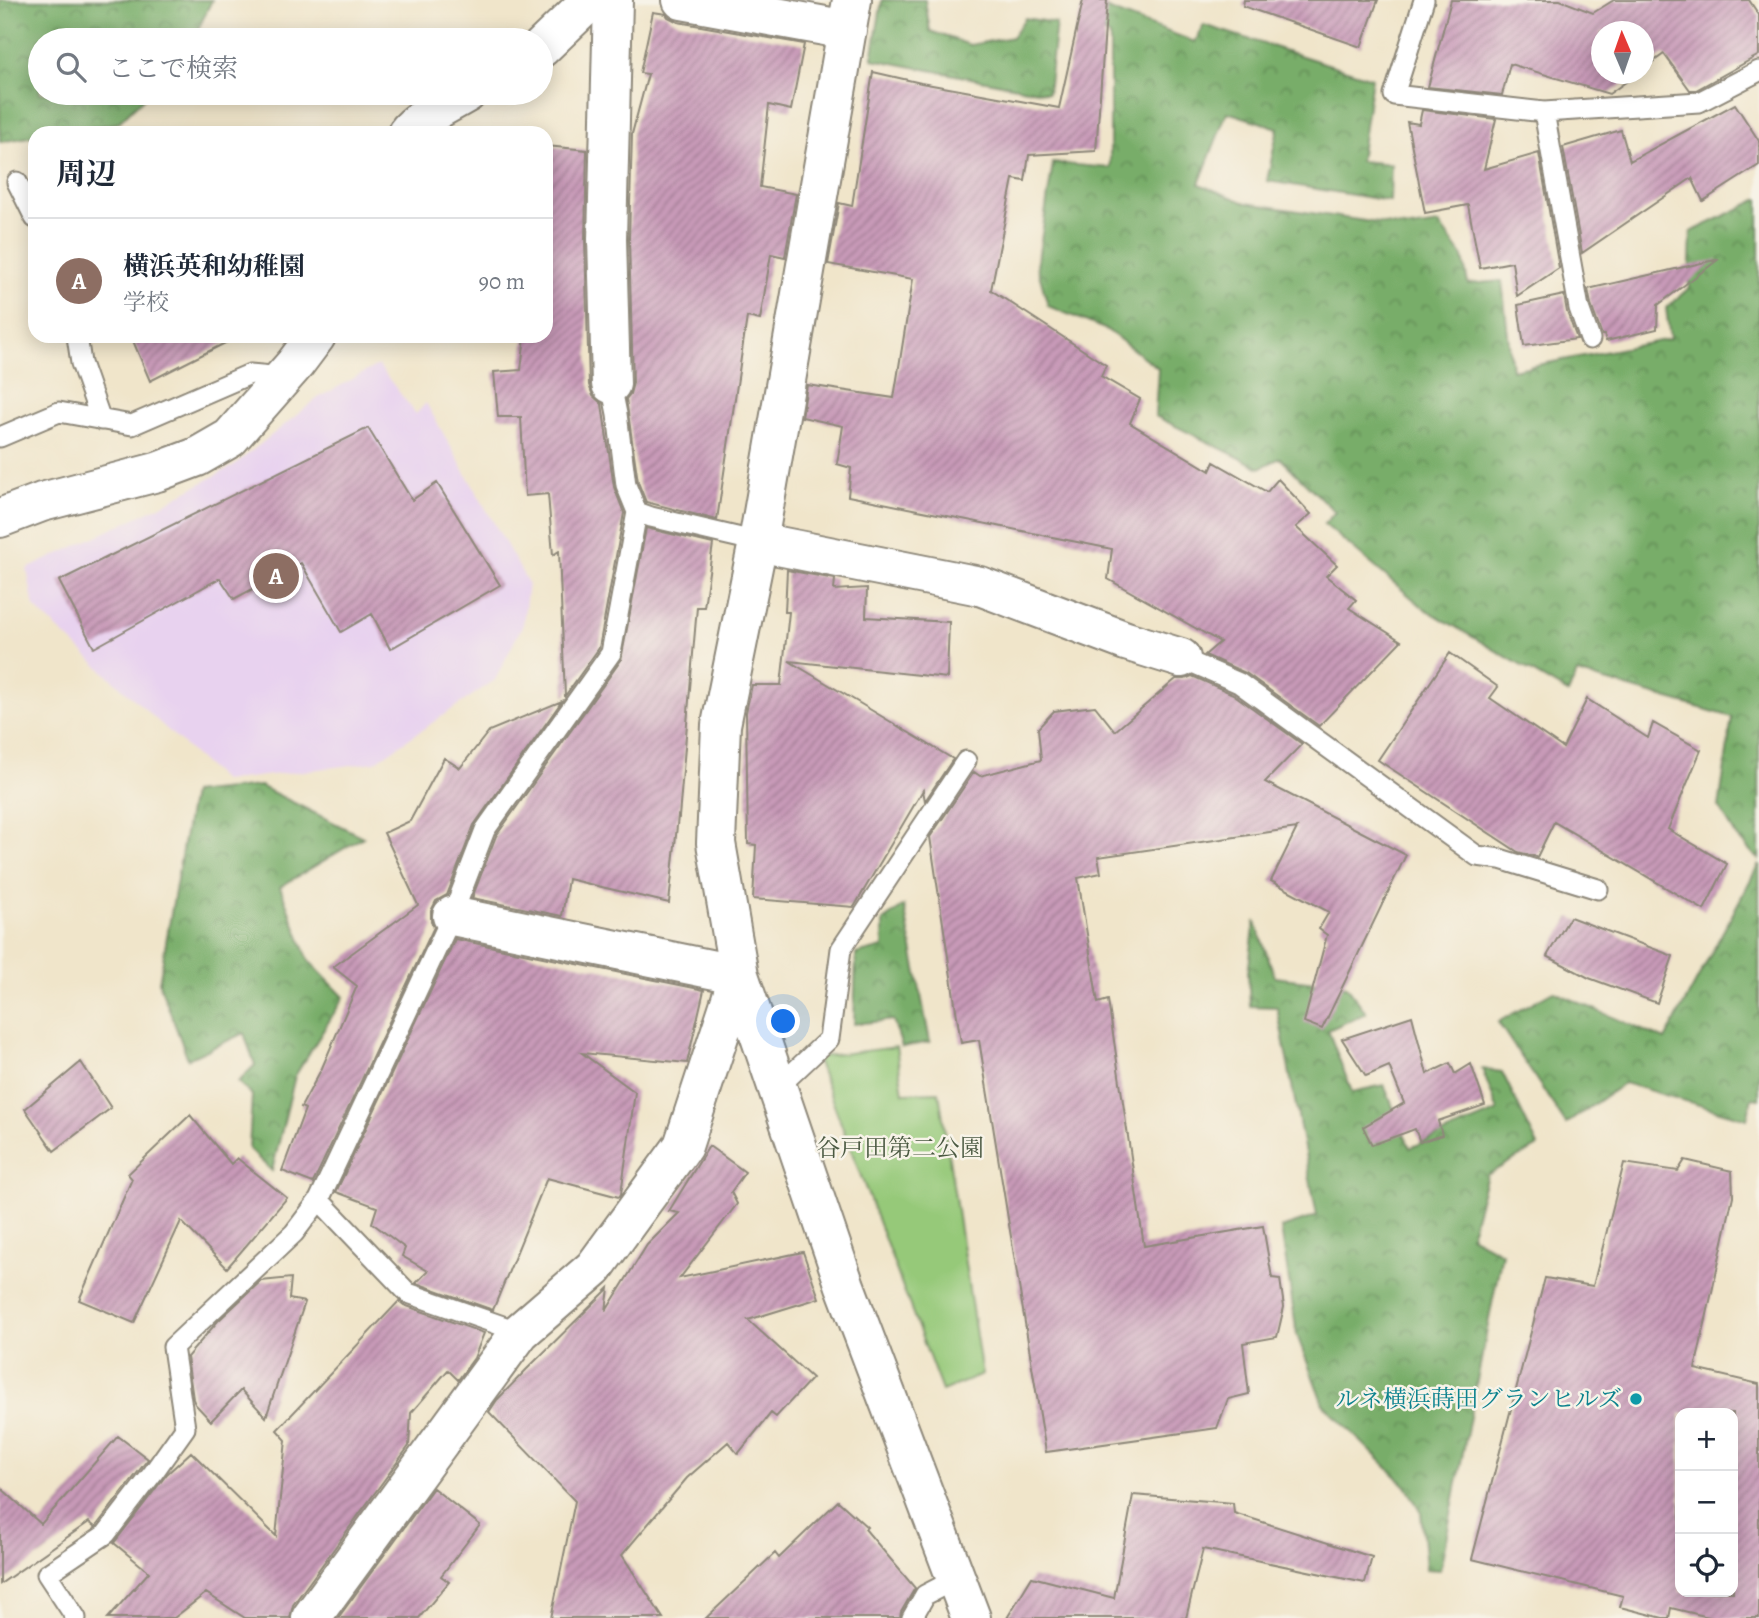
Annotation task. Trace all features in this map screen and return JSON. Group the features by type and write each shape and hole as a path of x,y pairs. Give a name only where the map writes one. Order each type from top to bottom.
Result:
{"street":[{"path":"553,36 591,0"},
{"path":"611,384 607,239 613,0"},
{"path":"682,0 850,15 758,542 721,725 716,842 739,975 845,1286 971,1618"},
{"path":"413,126 447,105"},
{"path":"0,518 42,502 157,472 197,457 230,438 311,343"},
{"path":"758,542 980,586 1126,641 1181,658"},
{"path":"452,916 739,975"},
{"path":"311,1618 520,1332 594,1268 683,1146 739,975"}],"lane":[{"path":"1424,0 1394,95 1544,112 1699,102 1759,71"},
{"path":"1544,112 1579,308 1590,339"},
{"path":"17,182 28,204"},
{"path":"78,343 81,363 101,420"},
{"path":"0,437 59,412 132,425 250,374 284,377"},
{"path":"76,1618 47,1574 106,1534 185,1428 173,1347 294,1233 319,1200 452,916 485,830 611,653 637,512 626,485 611,384"},
{"path":"637,512 684,526 758,542"},
{"path":"1181,658 1239,683 1477,856 1500,859 1598,888"},
{"path":"777,1088 829,1040 841,948 966,761"},
{"path":"319,1200 408,1293 520,1332"},
{"path":"912,1618 925,1595 956,1579"}],"shaded area":[{"path":"378,365 416,414 426,403 528,583 523,624 495,680 375,762 223,781 34,607 27,569 156,508 233,466 318,398"}],"green space":[{"path":"0,0 212,0 199,28 28,28 28,105 137,105 118,123 99,126 28,126 28,137 0,142"},
{"path":"882,0 925,0 930,31 970,45 1012,37 1025,18 1056,23 1048,93 872,59"},
{"path":"1086,1 1195,42 1204,25 1372,78 1360,161 1391,164 1390,201 1267,181 1278,128 1227,112 1199,184 1246,203 1411,228 1439,224 1463,257 1468,284 1502,281 1512,370 1670,339 1666,308 1689,288 1691,232 1759,199 1759,860 1737,837 1719,807 1732,717 1577,673 1568,693 1425,609 1324,524 1335,512 1280,458 1260,468 1155,416 1158,368 1107,330 1048,306 1037,266 1053,163 1110,168 1110,36 1086,18"},
{"path":"260,786 363,837 280,887 309,961 344,997 295,1076 272,1171 249,1149 252,1095 238,1082 255,1065 244,1033 188,1059 159,983 192,793"},
{"path":"1759,864 1759,1099 1752,1098 1747,1119 1624,1083 1566,1124 1498,1022 1553,991 1665,1040"},
{"path":"904,906 930,1042 902,1047 893,1020 854,1024 856,954 883,947 883,921"},
{"path":"1255,921 1275,977 1347,986 1366,1013 1328,1030 1352,1092 1384,1085 1410,1148 1498,1111 1482,1069 1502,1072 1538,1146 1487,1175 1470,1236 1502,1253 1440,1570 1426,1569 1421,1512 1406,1486 1323,1404 1297,1335 1281,1228 1317,1216 1277,1007 1250,1006 1248,972"},
{"name":"谷戸田第二公園","path":"896,1047 903,1093 939,1092 982,1375 942,1391 816,1057"}],"building":[{"path":"1083,0 1107,0 1096,151 1029,155 1025,181 1013,179 991,290 1106,365 1101,376 1140,399 1130,423 1210,471 1214,462 1267,492 1278,479 1311,514 1296,527 1337,565 1326,576 1356,600 1349,608 1401,641 1319,726 1246,673 1205,655 1220,642 1108,579 1112,549 848,496 851,468 837,464 843,426 802,417 807,385 894,398 913,279 828,264 839,203 852,206 873,72 1059,108"},
{"path":"1244,0 1378,0 1361,47 1243,6"},
{"path":"1451,0 1560,0 1593,13 1614,0 1749,0 1759,15 1759,55 1696,90 1690,90 1664,54 1654,61 1654,21 1591,21 1591,84 1623,84 1609,94 1510,64 1502,95 1428,87"},
{"path":"653,12 666,14 678,22 804,44 791,110 769,105 760,187 796,194 785,257 771,254 760,320 747,317 717,520 646,502 638,482 626,399 633,383 629,239 632,134 648,74 640,73"},
{"path":"1735,104 1759,141 1759,165 1703,201 1692,178 1582,253 1563,147 1621,130 1630,161"},
{"path":"1422,110 1496,119 1484,169 1539,153 1559,268 1517,296 1512,262 1480,268 1468,205 1425,213 1407,122 1419,124"},
{"path":"553,147 587,150 585,240 589,385 593,396 602,404 614,487 624,513 599,648 565,696 559,551 553,555 548,494 525,496 521,417 498,417 494,372 521,370 524,343 553,343"},
{"path":"1719,259 1658,305 1657,329 1606,341 1591,305 1588,289"},
{"path":"1564,295 1577,339 1524,346 1518,305"},
{"path":"134,343 225,343 150,381"},
{"path":"368,428 412,500 437,483 500,585 390,649 372,614 341,632 301,563 234,599 220,578 94,648 59,581"},
{"path":"646,528 713,544 704,607 697,607 669,903 568,879 562,916 472,898 496,836 621,660"},
{"path":"787,570 835,579 834,590 867,588 866,617 949,622 947,678 789,661 953,759 925,801 923,790 854,907 753,899 756,845 748,844 746,712 752,685 781,685 789,612 785,612"},
{"path":"1450,653 1498,687 1490,698 1563,748 1587,699 1648,738 1653,723 1701,750 1668,829 1727,864 1704,910 1554,822 1537,857 1518,852 1378,760"},
{"path":"1192,676 1233,694 1302,744 1265,782 1406,855 1322,1029 1304,1022 1327,935 1319,929 1329,912 1271,881 1297,828 1098,857 1101,873 1078,878 1098,1003 1108,1000 1144,1246 1263,1226 1272,1278 1280,1279 1284,1307 1277,1337 1243,1343 1249,1394 1228,1399 1217,1428 1046,1452 979,1040 961,1043 930,837 974,772 980,776 1041,760 1038,728 1054,711 1095,706 1115,731 1176,679"},
{"path":"562,701 474,825 447,895 436,901 431,911 434,927 313,1183 282,1171 305,1109 301,1107 322,1068 357,986 333,967 418,905 384,833 410,821 444,758 460,768 489,731"},
{"path":"1570,917 1673,956 1657,1003 1589,978 1547,956"},
{"path":"455,939 704,990 687,1063 582,1053 635,1092 621,1194 619,1197 547,1178 493,1310 416,1283 428,1271 402,1256 405,1248 372,1223 377,1207 336,1192"},
{"path":"1412,1016 1427,1074 1450,1063 1455,1074 1471,1064 1485,1105 1438,1121 1442,1135 1420,1142 1415,1129 1372,1145 1363,1127 1404,1103 1389,1066 1366,1076 1342,1039"},
{"path":"81,1062 111,1108 54,1151 25,1109"},
{"path":"190,1115 231,1164 237,1158 287,1198 227,1268 181,1221 134,1323 79,1300 132,1179 128,1174"},
{"path":"709,1146 745,1172 731,1192 737,1204 680,1278 803,1252 819,1298 748,1320 812,1378 776,1417 771,1413 738,1454 728,1442 687,1478 622,1555 663,1618 551,1618 575,1501 489,1412 526,1370 609,1288 606,1311 647,1245 679,1213 669,1211"},
{"name":"ルネ横浜蒔田グランヒルズ","path":"1685,1160 1732,1171 1733,1196 1695,1369 1759,1384 1759,1618 1713,1618 1671,1608 1669,1618 1663,1618 1620,1607 1623,1596 1472,1559 1545,1278 1593,1286 1624,1163 1678,1171"},
{"path":"291,1278 289,1299 305,1302 266,1417 241,1390 211,1421 193,1399 187,1357 218,1321 261,1281"},
{"path":"399,1301 484,1333 474,1358 458,1380 448,1370 411,1413 409,1446 293,1605 290,1618 245,1618 206,1593 174,1618 108,1618 149,1572 114,1543 167,1474 191,1452 276,1536 286,1440 277,1430"},
{"path":"118,1436 148,1459 97,1525 95,1527 89,1522 0,1584 0,1487 41,1524"},
{"path":"433,1488 480,1525 441,1576 449,1582 419,1618 338,1618"},
{"path":"1133,1495 1233,1503 1234,1513 1372,1557 1365,1583 1203,1549 1186,1618 1007,1618 1032,1577 1114,1598"},
{"path":"838,1501 867,1527 865,1529 915,1588 900,1618 706,1618 775,1553 779,1558"}],"place":[{"name":"横浜英和幼稚園","path":"276,576"},
{"name":"ルネ横浜蒔田グランヒルズ","path":"1636,1399"}]}
